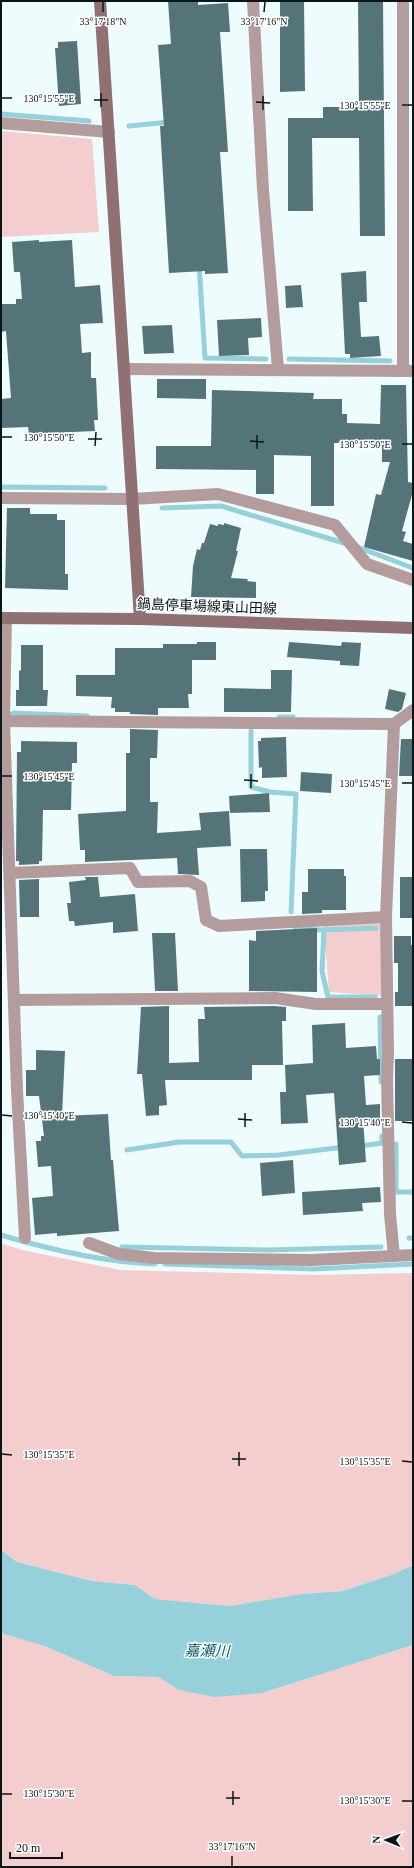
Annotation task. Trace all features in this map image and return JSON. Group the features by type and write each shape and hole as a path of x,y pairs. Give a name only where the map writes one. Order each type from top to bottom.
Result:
{"street":[{"path":"100,1 140,619"},
{"path":"253,1 263,190 278,369"},
{"path":"124,369 408,371 403,1"},
{"path":"1,124 109,132"},
{"path":"1,498 132,499 218,494 335,525 367,564 413,580"},
{"path":"4,618 3,718 15,1000 17,1090 25,1238"},
{"name":"鍋島停車場線東山田線","path":"4,618 140,619 413,628"},
{"path":"3,718 394,724 413,710"},
{"path":"394,724 386,916 387,1080 390,1214 394,1256"},
{"path":"10,873 130,868 138,882 190,881 201,887 206,920 219,926 386,916"},
{"path":"15,1000 275,998 316,1004 387,1004"},
{"path":"89,1243 119,1254 154,1258 311,1260 413,1255"}],"shaded area":[{"path":"1,131 92,139 99,232 1,237"},
{"path":"382,923 382,996 329,992 324,926"},
{"path":"1,1243 22,1250 120,1270 316,1275 413,1273 413,1565 394,1574 343,1591 301,1594 230,1606 155,1599 135,1585 92,1581 17,1562 1,1550"},
{"path":"1,1633 47,1647 114,1676 158,1677 179,1690 262,1693 413,1645 413,1867 1,1867"}],"water":[{"name":"嘉瀬川","path":"1,1550 17,1562 92,1581 135,1585 155,1599 230,1606 301,1594 343,1591 394,1574 413,1565 413,1645 262,1693 214,1697 179,1690 158,1677 114,1676 47,1647 1,1633"}],"building":[{"path":"168,1 198,1 198,5 228,3 230,32 220,32 228,152 220,152 228,273 205,274 205,271 169,273 160,126 164,126 158,45 171,44"},
{"path":"280,1 304,1 305,91 280,92"},
{"path":"358,1 383,1 385,236 360,236 359,138 312,138 313,211 288,211 288,118 323,118 323,107 359,107"},
{"path":"77,41 81,104 59,106 55,48 58,48 58,42"},
{"path":"39,240 39,242 72,240 75,287 100,285 103,323 80,324 82,353 91,352 91,378 96,378 98,420 94,420 95,431 29,434 28,427 1,428 1,399 11,398 6,331 1,332 1,304 16,304 16,299 22,299 20,272 14,272 12,242"},
{"path":"366,271 367,302 359,302 361,337 379,336 381,356 350,358 350,354 345,354 341,273"},
{"path":"301,285 303,307 286,308 285,286"},
{"path":"261,318 262,337 248,338 249,355 219,356 217,320"},
{"path":"172,325 174,353 144,354 142,326"},
{"path":"157,379 206,379 206,399 157,398"},
{"path":"381,385 406,385 408,482 413,483 413,491 402,531 406,532 403,541 413,544 413,561 364,547 376,494 381,495 390,462 382,462 382,443 334,443 334,506 311,506 311,456 274,455 274,494 256,494 256,470 156,469 156,446 211,446 212,390 314,393 313,399 342,399 342,414 347,414 347,423 380,424"},
{"path":"7,508 30,508 30,514 57,514 57,520 65,520 65,574 68,574 68,590 5,588"},
{"path":"224,523 241,528 236,551 238,551 231,578 248,579 247,581 256,582 256,598 191,597 193,566 197,549 200,550 202,543 204,543 210,524 218,526 218,524 224,525"},
{"path":"197,642 216,642 216,660 192,660 192,694 188,694 189,708 158,708 158,715 130,714 130,712 115,712 115,708 111,708 112,697 76,696 76,675 115,675 115,648 163,648 163,644 197,644"},
{"path":"289,642 341,646 342,642 361,643 359,666 340,665 340,661 287,657"},
{"path":"21,645 43,645 43,690 48,690 47,706 16,706 16,690 19,690 19,671 21,670"},
{"path":"271,670 292,670 291,712 224,712 224,688 271,689"},
{"path":"389,689 406,693 402,709 398,712 385,709"},
{"path":"130,729 158,730 157,758 150,758 150,802 158,802 157,833 201,830 199,813 229,811 231,846 197,848 199,875 178,874 177,858 85,862 85,850 80,850 78,814 126,811 126,753 130,753"},
{"path":"286,737 287,777 262,778 262,767 259,768 258,741 261,741 261,738"},
{"path":"401,739 413,739 413,776 399,776"},
{"path":"21,741 77,742 77,763 72,763 71,810 43,810 42,861 39,861 39,864 19,865 19,861 16,861 17,752 21,752"},
{"path":"301,772 332,774 331,793 300,791"},
{"path":"269,793 270,812 230,813 229,796"},
{"path":"240,849 267,849 268,891 265,891 265,901 241,902"},
{"path":"308,869 344,869 344,876 346,876 346,910 322,910 322,913 302,914 302,892 308,892"},
{"path":"85,877 98,877 100,897 135,894 138,931 113,933 113,922 75,926 74,921 69,921 67,903 71,903 69,882 86,880"},
{"path":"400,877 413,877 413,918 400,918"},
{"path":"39,879 39,917 20,917 19,880"},
{"path":"317,928 317,992 249,991 249,940 256,941 256,931"},
{"path":"152,933 175,933 178,991 155,991"},
{"path":"394,936 411,936 411,945 413,945 413,1006 395,1006 395,992 398,992 398,963 394,963"},
{"path":"169,1006 169,1063 199,1062 198,1019 205,1019 204,1007 286,1007 286,1021 282,1021 283,1065 252,1065 252,1080 165,1080 167,1105 159,1106 159,1115 146,1116 142,1074 137,1074 141,1007"},
{"path":"345,1023 346,1048 376,1046 377,1059 380,1059 380,1075 364,1076 366,1105 380,1104 380,1118 363,1119 366,1162 339,1165 334,1093 306,1095 308,1123 281,1124 280,1092 286,1092 285,1065 313,1063 312,1025"},
{"path":"36,1050 65,1051 62,1116 108,1114 111,1160 113,1160 119,1231 57,1236 57,1233 35,1235 32,1198 53,1196 51,1166 38,1167 36,1141 41,1141 41,1136 44,1136 39,1096 26,1096 26,1070 36,1070"},
{"path":"395,1059 413,1059 413,1121 395,1121"},
{"path":"293,1160 295,1193 262,1196 260,1163"},
{"path":"380,1187 381,1202 362,1203 363,1211 303,1215 302,1192"}],"waterway":[{"path":"1,114 89,121"},
{"path":"129,126 170,122"},
{"path":"199,264 205,358 266,359"},
{"path":"289,359 390,361"},
{"path":"1,487 105,488"},
{"path":"162,508 221,506 347,544"},
{"path":"357,547 413,568"},
{"path":"4,717 14,713 87,716"},
{"path":"279,717 293,717"},
{"path":"251,731 251,787 270,792 296,794 291,912"},
{"path":"324,930 376,928"},
{"path":"295,929 324,930 322,971 328,997 375,997"},
{"path":"380,1017 381,1082"},
{"path":"360,1146 382,1143 382,1136"},
{"path":"127,1150 179,1142 231,1142 242,1156 279,1155 344,1147"},
{"path":"396,1144 396,1192 413,1192"},
{"path":"1,1235 39,1246 97,1258 155,1264"},
{"path":"122,1247 268,1250 381,1247"},
{"path":"165,1264 313,1269 413,1264"}]}
